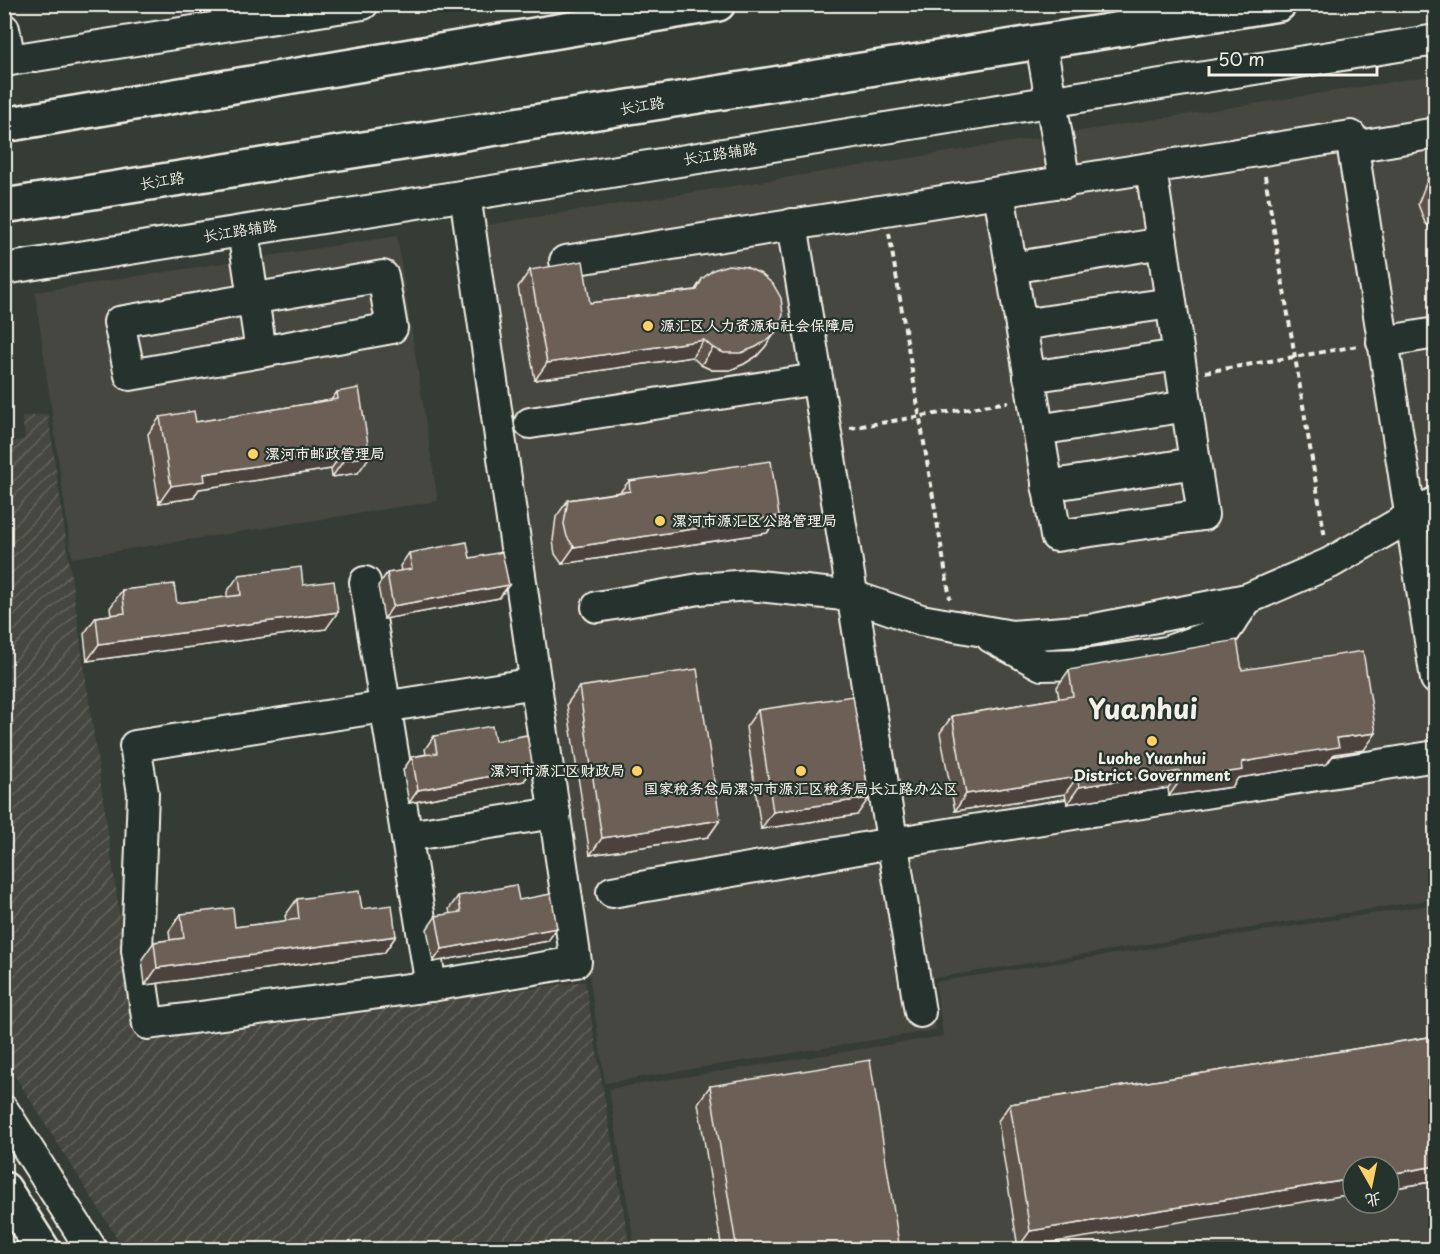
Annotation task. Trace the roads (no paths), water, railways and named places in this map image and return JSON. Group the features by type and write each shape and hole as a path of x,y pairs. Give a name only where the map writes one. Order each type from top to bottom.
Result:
{"main road":[{"path":"4,125 718,4"},
{"name":"长江路","path":"4,206 1279,4"},
{"path":"4,1189 43,1250"}],"street":[{"path":"4,29 7,60 363,4"},
{"name":"长江路辅路","path":"4,268 1436,40"},
{"path":"1041,43 1065,183"},
{"path":"1353,147 1436,133"},
{"path":"565,261 1351,136 1436,679"},
{"path":"999,193 1056,536 1203,515 1151,168"},
{"path":"465,195 555,813 576,962 431,986 148,1024 137,950 143,793 135,746 536,683"},
{"path":"792,224 920,1012"},
{"path":"243,231 261,352"},
{"path":"1011,267 1162,243"},
{"path":"383,276 392,328 261,352 130,375 119,322 383,276"},
{"path":"1021,325 1171,303"},
{"path":"1382,342 1436,333"},
{"path":"1031,388 1181,365"},
{"path":"530,423 817,379"},
{"path":"1038,430 1187,406"},
{"path":"1047,486 1195,463"},
{"path":"597,607 699,589 749,585 853,596 921,620 1012,636 1090,630 1247,599 1330,563 1436,502"},
{"path":"365,582 431,986"},
{"path":"612,892 892,843 1436,756"},
{"path":"406,836 555,813"},
{"path":"4,1111 92,1250"}],"place":[{"name":"源汇区人力资源和社会保障局","path":"648,326"},
{"name":"漯河市邮政管理局","path":"253,454"},
{"name":"漯河市源汇区公路管理局","path":"660,521"},
{"name":"Luohe Yuanhui District Government","path":"1152,741"},
{"name":"漯河市源汇区财政局","path":"637,771"},
{"name":"国家税务总局漯河市源汇区税务局长江路办公区","path":"801,771"}],"district":[{"name":"Yuanhui","path":"1143,710"}]}
